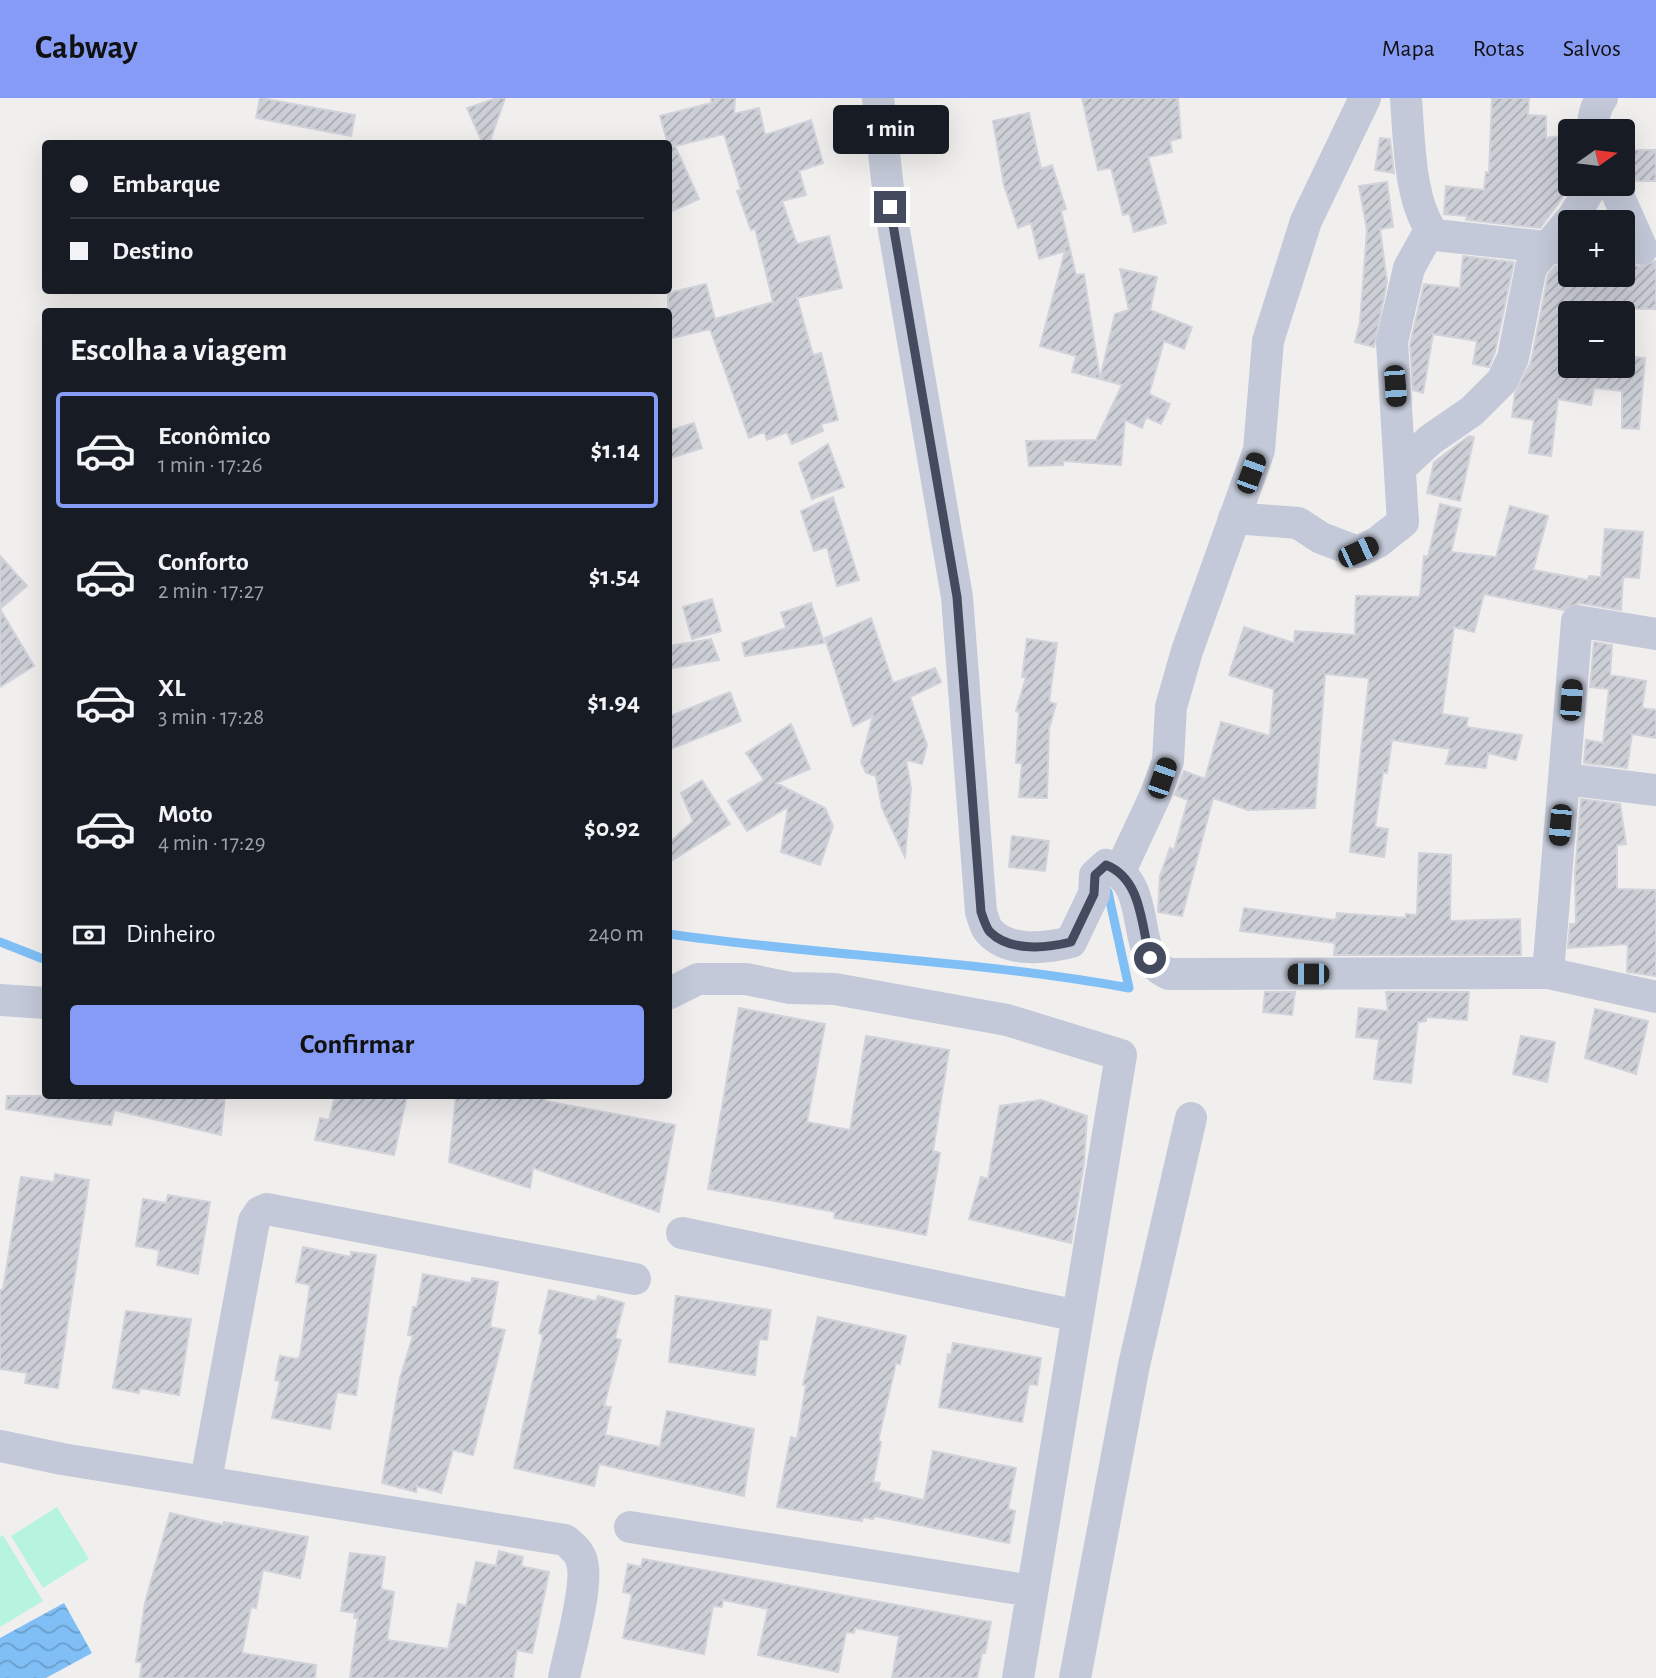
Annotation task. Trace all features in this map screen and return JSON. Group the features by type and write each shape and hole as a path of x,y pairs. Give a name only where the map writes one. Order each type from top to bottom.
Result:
{"street":[{"path":"878,98 890,207 957,597 981,912 989,932 1006,942 1042,949 1071,942 1094,894 1095,875 1106,865 1120,871 1139,901 1150,958 1157,970 1169,974 1548,973 1656,997"},
{"path":"1120,871 1156,794 1168,761 1171,707 1187,651 1259,450 1272,329 1306,221 1365,98"},
{"path":"1406,98 1415,187 1430,230 1435,235 1558,248"},
{"path":"1618,196 1640,250"},
{"path":"1234,518 1298,523 1338,546 1358,552 1378,542 1403,522 1392,342 1409,268 1430,230"},
{"path":"1400,468 1430,440 1472,411 1502,381 1513,358 1527,277 1558,249"},
{"path":"1548,973 1577,621 1656,634"},
{"path":"1565,779 1656,790"},
{"path":"672,992 698,979 746,979 790,988 835,989 1007,1020 1119,1052 1121,1060 1018,1678"},
{"path":"0,1000 42,1003"},
{"path":"1075,1678 1134,1365 1191,1118"},
{"path":"206,1480 254,1221 260,1212 267,1209 635,1279"},
{"path":"682,1233 1078,1316"},
{"path":"0,1446 62,1459 206,1480 565,1540 579,1554 583,1564 583,1583 564,1678"},
{"path":"630,1527 1032,1591"}],"green space":[{"path":"57,1507 89,1559 43,1588 11,1536"},
{"path":"3,1535 43,1601 0,1627 0,1537"}],"water":[{"path":"64,1603 92,1653 46,1678 0,1678 0,1638"}],"building":[{"path":"260,98 355,115 351,136 256,118"},
{"path":"505,98 490,140 481,140 467,108"},
{"path":"711,98 735,98 734,114 759,108 765,135 811,120 823,163 799,171 806,195 782,201 797,244 829,236 842,288 797,298 813,355 821,353 838,420 821,424 823,431 792,444 787,432 767,440 764,432 749,438 710,329 672,338 672,308 668,308 668,294 672,292 706,284 715,319 773,302 755,228 751,230 737,191 741,190 724,134 675,146 699,199 672,211 672,140 667,140 660,116 711,103"},
{"path":"1082,98 1178,98 1181,138 1170,141 1172,152 1148,157 1166,223 1134,232 1129,213 1123,215 1111,168 1098,170"},
{"path":"1492,98 1529,98 1528,115 1546,116 1546,138 1558,136 1558,196 1563,196 1540,228 1466,220 1467,216 1444,214 1446,186 1484,190 1486,172 1489,173"},
{"path":"1029,113 1041,169 1052,165 1066,209 1061,211 1076,275 1084,274 1100,379 1072,372 1076,356 1040,346 1065,251 1039,259 1031,223 1018,228 1004,185 993,121"},
{"path":"1380,138 1390,139 1394,173 1375,170"},
{"path":"1635,150 1656,150 1656,181 1635,181"},
{"path":"1387,182 1393,227 1380,229 1387,282 1374,347 1355,342 1360,322 1367,230 1359,186"},
{"path":"1463,256 1514,262 1495,352 1489,367 1473,364 1477,341 1433,334 1423,393 1413,390 1410,344 1424,284 1460,288"},
{"path":"1656,261 1656,309 1635,309 1635,301 1558,301 1558,378 1635,378 1635,357 1645,358 1639,429 1622,428 1622,391 1594,388 1591,405 1558,399 1551,456 1529,453 1534,420 1512,417 1515,393 1531,362 1548,275 1558,266 1558,287 1635,287 1635,265 1639,267"},
{"path":"1120,269 1157,277 1150,310 1192,327 1184,349 1164,341 1149,394 1170,404 1161,424 1146,417 1142,428 1125,420 1121,465 1063,461 1063,465 1029,466 1026,441 1096,440 1122,385 1100,379 1115,314 1129,310"},
{"path":"694,423 702,448 672,458 672,430"},
{"path":"1469,436 1474,437 1460,501 1427,493 1434,462"},
{"path":"828,444 844,487 812,499 799,463"},
{"path":"833,497 859,580 837,586 827,547 814,551 801,511"},
{"path":"1440,504 1461,509 1451,552 1496,557 1510,506 1548,516 1533,570 1588,580 1589,576 1601,577 1605,529 1643,532 1639,578 1623,577 1621,610 1579,603 1563,610 1484,594 1474,632 1454,627 1442,714 1468,718 1466,727 1522,735 1516,760 1488,753 1486,768 1446,764 1450,749 1392,740 1387,773 1383,772 1375,827 1388,829 1384,857 1350,852 1369,678 1325,674 1315,808 1248,810 1213,798 1182,916 1158,912 1160,876 1170,848 1174,850 1188,800 1175,795 1184,771 1205,779 1221,722 1270,736 1274,689 1229,675 1244,627 1294,643 1295,631 1355,635 1356,596 1420,597 1424,556 1428,557"},
{"path":"0,556 27,586 0,609"},
{"path":"712,599 721,631 692,639 683,607"},
{"path":"811,603 824,643 745,656 742,643 786,628 781,613"},
{"path":"0,609 34,666 0,687"},
{"path":"871,618 893,683 935,668 941,682 910,697 927,745 922,764 906,760 911,788 905,857 882,808 876,776 866,773 861,762 873,716 853,726 825,638"},
{"path":"711,639 719,660 672,668 672,645"},
{"path":"1027,639 1057,643 1049,702 1056,704 1049,729 1047,798 1019,797 1022,763 1016,763 1019,712 1016,711 1026,677 1022,677"},
{"path":"1594,642 1612,645 1610,675 1646,681 1642,708 1656,710 1656,738 1632,734 1627,768 1584,763 1586,740 1603,743 1609,689 1590,687"},
{"path":"730,692 741,721 672,748 672,715"},
{"path":"791,724 810,769 776,783 825,808 833,826 820,865 781,852 788,807 747,831 728,801 764,780 746,753"},
{"path":"702,780 730,824 672,860 672,840 693,821 681,793"},
{"path":"1581,799 1620,804 1626,844 1617,845 1617,889 1656,890 1656,976 1627,972 1628,944 1568,948 1570,924 1576,924 1575,874"},
{"path":"1012,836 1049,841 1045,871 1009,867"},
{"path":"1419,853 1451,855 1450,921 1520,919 1521,955 1334,955 1335,943 1240,931 1244,908 1336,920 1337,913 1406,918 1406,914 1417,915"},
{"path":"1265,992 1295,992 1292,1015 1263,1012"},
{"path":"1386,992 1469,992 1467,1020 1426,1017 1426,1021 1418,1022 1411,1083 1374,1079 1379,1039 1356,1037 1359,1008 1388,1011"},
{"path":"739,1008 825,1024 807,1122 850,1130 866,1036 949,1050 933,1151 940,1153 926,1235 834,1218 835,1212 708,1189"},
{"path":"1595,1009 1648,1021 1636,1074 1585,1058"},
{"path":"1521,1036 1555,1042 1547,1082 1513,1074"},
{"path":"7,1096 42,1096 42,1099 225,1099 221,1135 114,1110 111,1125 6,1109"},
{"path":"334,1099 406,1099 394,1155 315,1140 320,1118 329,1120"},
{"path":"456,1099 545,1099 675,1125 659,1212 533,1168 530,1188 449,1162"},
{"path":"1041,1100 1087,1116 1084,1163 1071,1243 969,1219 981,1177 988,1179 1000,1106"},
{"path":"55,1174 89,1180 58,1388 25,1383 27,1373 0,1369 0,1290 3,1290 21,1177 54,1182"},
{"path":"168,1195 210,1202 198,1274 157,1265 159,1250 136,1246 143,1199 166,1203"},
{"path":"303,1247 351,1257 351,1252 376,1255 356,1395 337,1392 330,1429 272,1418 280,1381 275,1380 280,1356 297,1359 300,1356 310,1285 296,1282"},
{"path":"423,1274 471,1283 472,1278 498,1282 490,1327 505,1330 473,1455 453,1450 441,1493 417,1486 416,1492 382,1483 400,1378 413,1336 408,1335 413,1307 417,1307"},
{"path":"549,1290 596,1301 598,1296 624,1303 615,1338 621,1340 604,1406 611,1407 605,1435 660,1447 667,1411 754,1429 744,1496 599,1464 594,1486 514,1468 543,1335 539,1333"},
{"path":"676,1296 771,1310 767,1340 759,1339 755,1375 669,1362"},
{"path":"126,1311 191,1319 179,1395 140,1388 139,1393 113,1388"},
{"path":"818,1317 906,1336 900,1364 896,1363 878,1441 881,1442 873,1482 880,1483 878,1490 924,1500 933,1451 1016,1468 1008,1509 1015,1511 1009,1543 874,1516 873,1519 863,1517 862,1521 777,1507 791,1437 797,1439 806,1385 803,1385"},
{"path":"953,1343 1041,1358 1037,1385 1029,1384 1022,1422 939,1407 948,1354 951,1355"},
{"path":"170,1513 223,1525 224,1522 308,1537 300,1578 263,1570 256,1608 251,1607 242,1653 316,1665 315,1678 140,1678 142,1662 136,1662 145,1603"},
{"path":"499,1551 523,1557 521,1566 549,1572 532,1653 517,1650 513,1678 350,1678 358,1618 354,1618 355,1613 341,1611 350,1553 385,1557 381,1589 394,1592 387,1640 448,1649 458,1604 466,1606 476,1562 496,1566"},
{"path":"643,1559 991,1622 985,1653 982,1653 977,1678 892,1678 899,1636 855,1628 854,1633 846,1632 838,1672 758,1655 768,1609 723,1600 722,1607 713,1606 704,1654 623,1638 632,1594 623,1592 628,1564 641,1567"}],"waterway":[{"path":"672,934 957,964 1129,988 1108,892"},
{"path":"0,942 42,958"}],"route":[{"path":"890,207 957,597 981,883 981,912 989,932 1006,942 1042,949 1071,942 1094,894 1095,875 1106,865 1120,871 1139,901 1150,958"}]}
